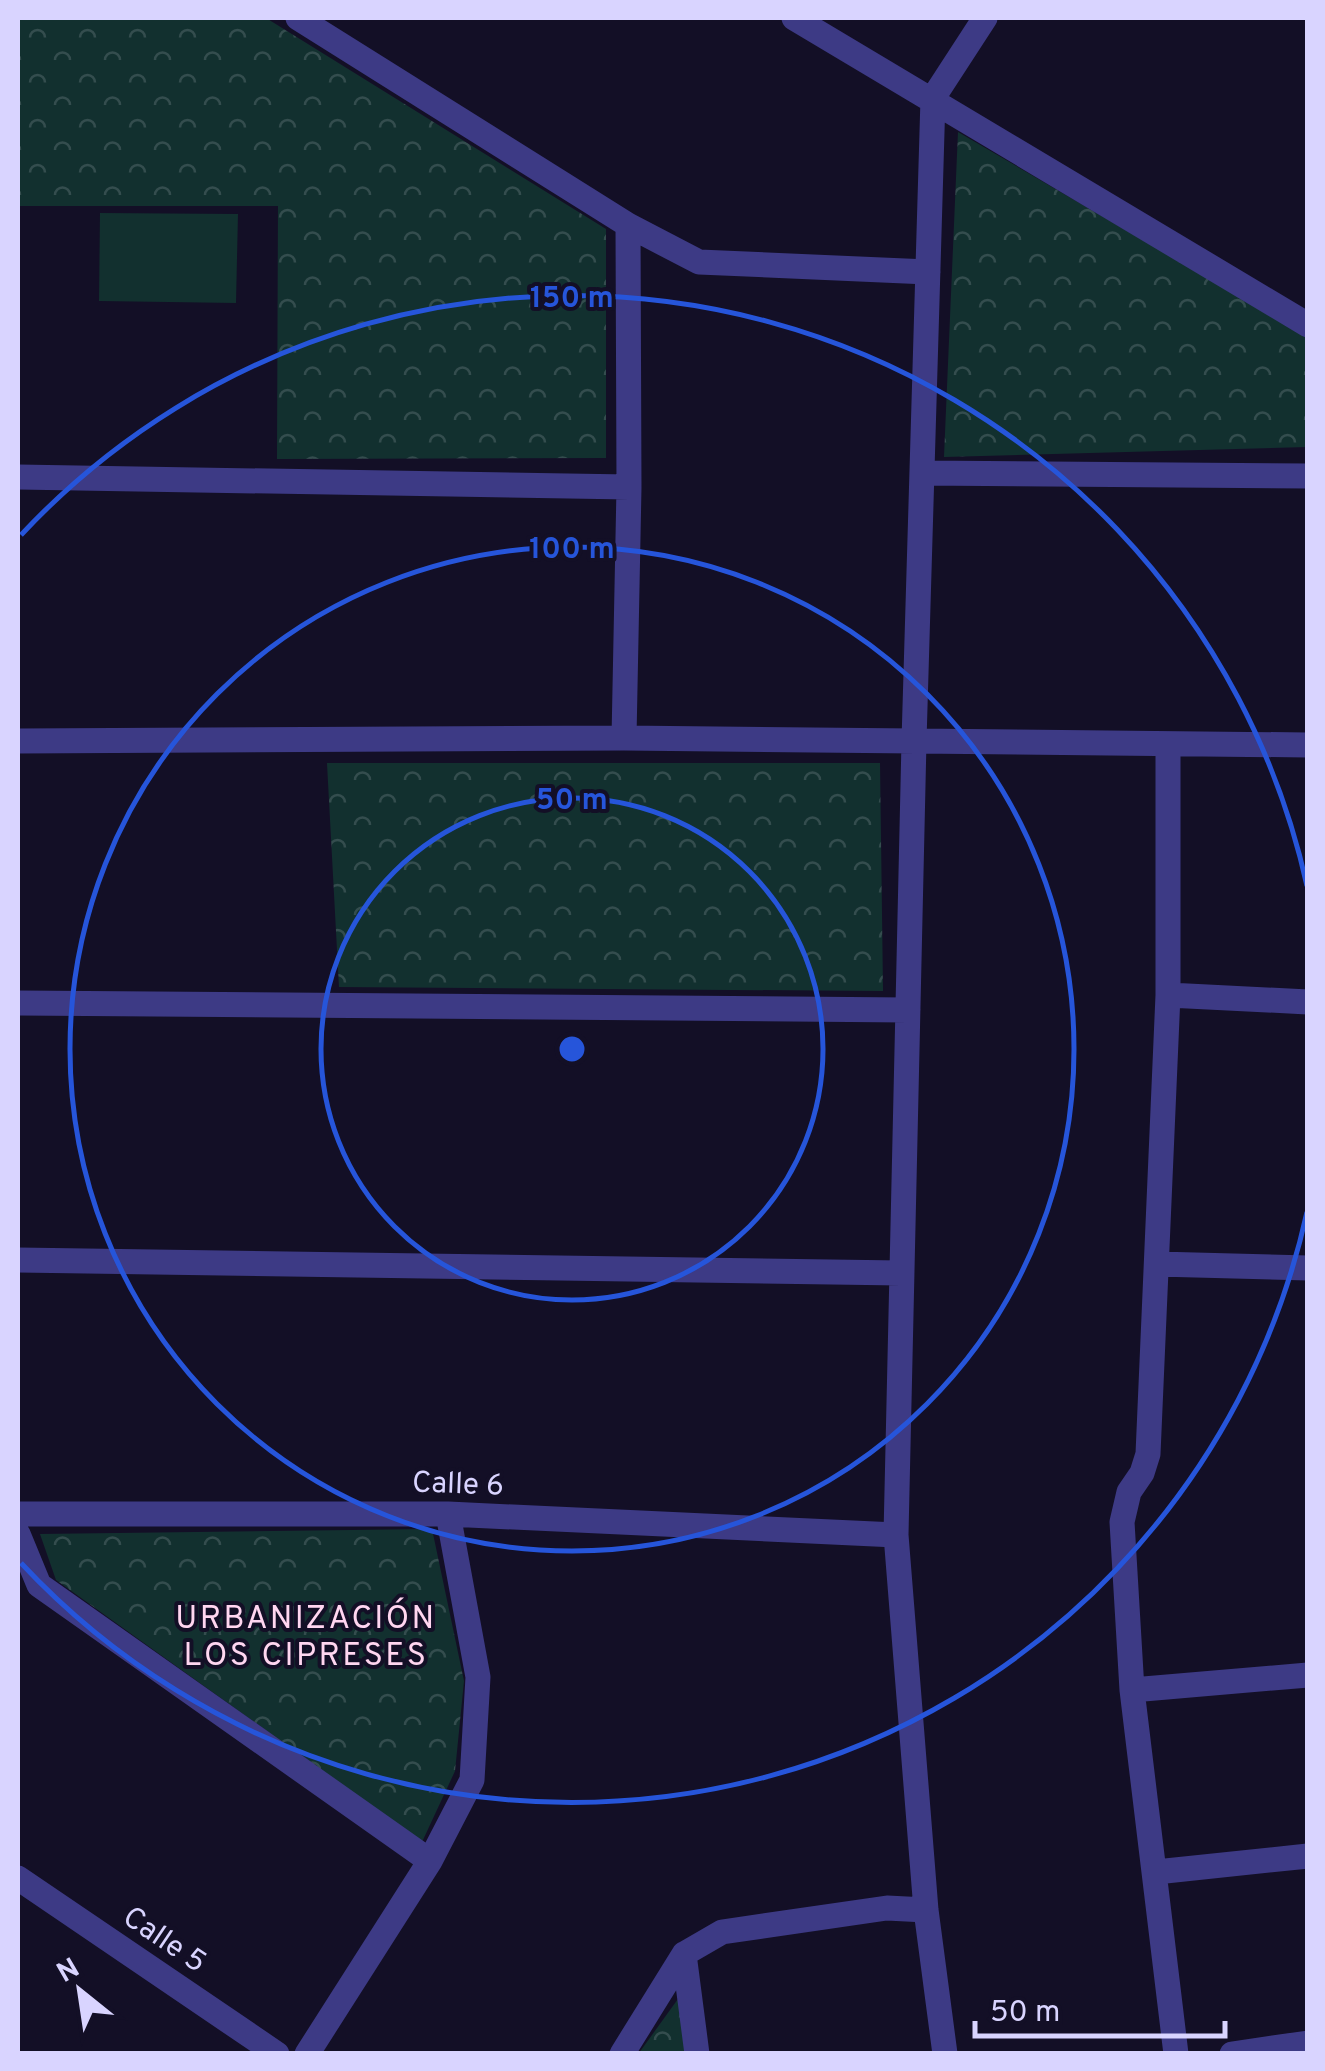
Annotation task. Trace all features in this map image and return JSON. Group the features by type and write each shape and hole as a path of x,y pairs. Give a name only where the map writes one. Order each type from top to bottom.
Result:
{"street":[{"path":"298,18 628,225 699,262 928,272"},
{"path":"794,18 1308,325"},
{"path":"945,2054 926,1910 896,1535 933,98 985,18"},
{"path":"624,738 629,486 628,225"},
{"path":"922,472 1308,476"},
{"path":"18,476 629,486"},
{"path":"18,741 624,738 1308,745"},
{"path":"1168,744 1168,995 1147,1463 1129,1492 1122,1522 1132,1690 1176,2054"},
{"path":"1168,995 1308,1002"},
{"path":"18,1004 908,1010"},
{"path":"18,1260 902,1273"},
{"path":"1157,1264 1308,1268"},
{"name":"Calle 6","path":"18,1514 448,1514 896,1535"},
{"path":"307,2054 430,1861 472,1780 478,1677 448,1514"},
{"path":"18,1534 39,1585 430,1861"},
{"path":"1132,1690 1308,1674"},
{"path":"1156,1872 1308,1856"},
{"name":"Calle 5","path":"18,1878 277,2054"},
{"path":"622,2054 684,1954 722,1932 887,1908 926,1910"},
{"path":"684,1954 698,2054"},
{"path":"1232,2054 1308,2043"}],"green space":[{"path":"18,18 266,18 606,229 606,458 277,459 278,206 18,206"},
{"path":"958,132 1307,336 1307,447 944,457"},
{"path":"100,213 238,214 236,303 99,301"},
{"path":"327,763 880,763 883,991 339,987"},
{"path":"432,1529 464,1681 455,1771 422,1842 56,1580 40,1534"},
{"path":"683,1992 691,2053 639,2053"}],"district":[{"name":"URBANIZACIÓN LOS CIPRESES","path":"306,1636"}]}
